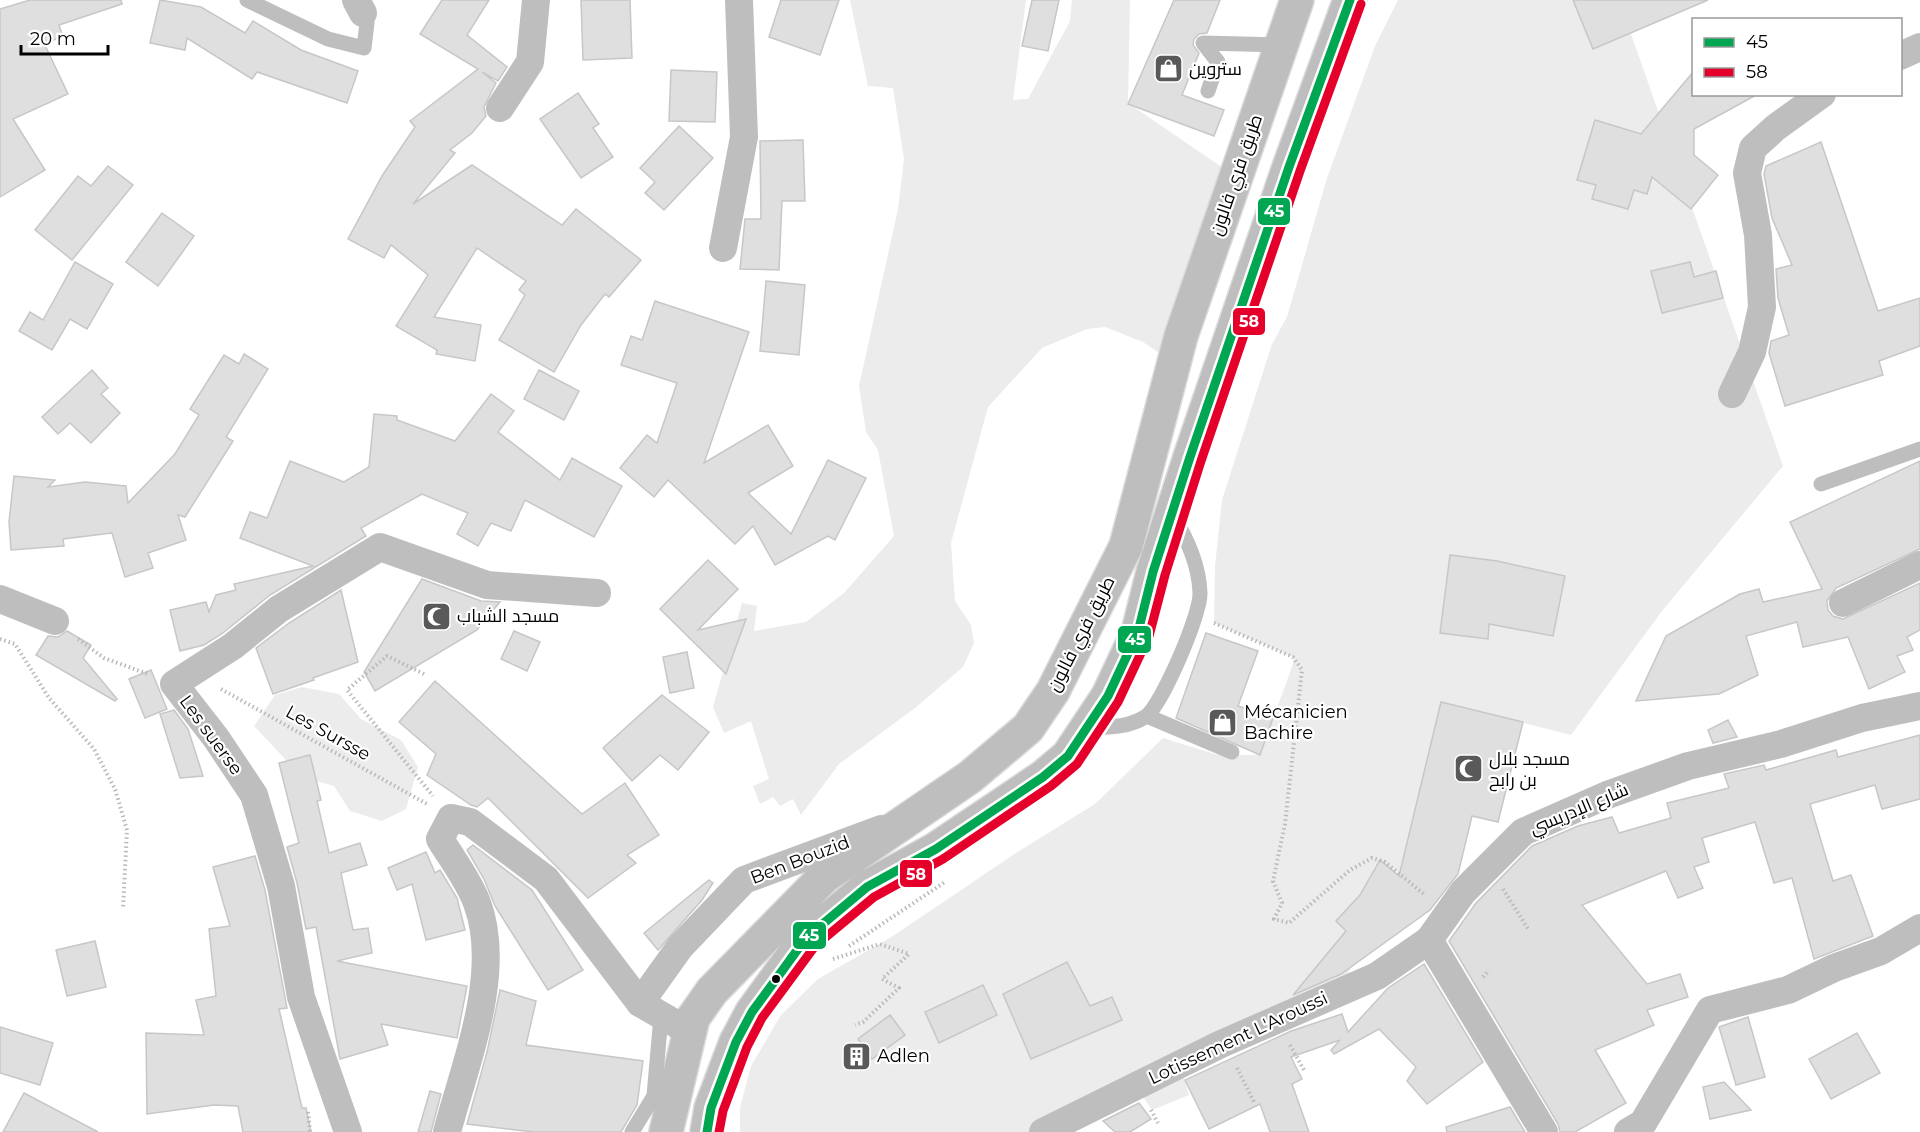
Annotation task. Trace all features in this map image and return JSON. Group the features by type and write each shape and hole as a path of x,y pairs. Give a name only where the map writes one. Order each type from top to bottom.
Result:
{"highway":[{"name":"طريق فري فالون","path":"666,1132 693,1018 712,991 825,876 970,777 1028,728 1053,691 1126,546 1181,336 1297,0"},
{"path":"707,1132 711,1108 736,1042 752,1012 806,938 867,887 936,849 1043,777 1068,756 1108,696 1138,632 1153,572 1285,178 1350,0"}],"street":[{"path":"500,108 530,62 536,0"},
{"path":"723,248 744,136 739,0"},
{"path":"1902,55 1920,47"},
{"path":"1732,394 1752,352 1762,307 1758,235 1747,173 1753,148 1775,128 1819,96"},
{"name":"Les suerse","path":"348,1132 301,997 281,886 254,795 216,738 183,678 233,646 279,609 380,547 487,585 597,593"},
{"path":"1843,603 1920,566"},
{"path":"0,599 55,621"},
{"name":"شارع الإدريسي","path":"1429,939 1462,892 1523,832 1607,795 1688,766 1781,744 1862,718 1920,706"},
{"path":"447,1132 484,989 485,931 477,902 440,839 451,818 470,822 546,879 650,1010 690,1032"},
{"name":"Ben Bouzid","path":"650,1010 680,947 744,880 906,820"},
{"path":"1628,1132 1643,1123 1710,1010 1788,990 1834,968 1881,951 1920,928"},
{"path":"1429,939 1544,1132"},
{"name":"Lotissement L'Aroussi","path":"1043,1132 1224,1043 1377,976 1429,939"}],"lane":[{"path":"247,0 328,39 364,48 367,23 359,7"},
{"path":"1208,91 1218,62 1203,43 1280,45"},
{"path":"1821,484 1920,449"},
{"path":"1085,728 1119,727 1147,716 1189,639 1197,616 1200,594 1197,570 1191,548 1173,513"},
{"path":"1147,716 1232,752"},
{"path":"632,1132 654,1096 650,1010"}],"path":[{"path":"1197,616 1293,657 1302,670 1285,824 1273,881 1282,903 1274,919 1289,923 1350,870 1372,858 1385,862 1411,886 1449,911"},
{"name":"Les Sursse","path":"55,621 104,658 183,678 451,818"},
{"path":"0,639 15,644 49,698 94,749 115,789 127,830 123,908"},
{"path":"423,674 387,656 347,690 451,818"},
{"path":"1489,866 1528,929"},
{"path":"825,966 952,878"},
{"path":"833,959 880,944 909,954 882,979 899,988 863,1022 855,1025"},
{"path":"1288,1041 1304,1070"},
{"path":"1224,1043 1254,1102"}],"shaded area":[{"path":"850,0 1026,0 1013,100 1028,99 1070,21 1072,0 1130,0 1128,103 1223,168 1162,355 1143,342 1105,327 1087,329 1042,348 988,407 951,543 955,601 971,625 974,643 963,667 915,708 839,764 801,815 793,799 780,806 773,797 760,804 753,786 769,779 751,721 724,733 713,707 742,603 757,606 754,631 806,622 844,593 894,536 878,450 866,432 859,386 898,209 904,159 893,88 868,86"},
{"path":"1398,0 1619,0 1783,466 1662,611 1571,735 1441,702 1399,873 1376,865 1360,895 1336,921 1361,950 1338,991 1043,1132 740,1132 740,1108 751,1066 781,1015 818,979 890,938 1016,853 1095,804 1163,738 1218,755 1260,755 1293,664 1293,657 1214,623 1215,566 1222,500 1272,344 1287,317 1327,178 1375,46"},
{"path":"302,687 339,694 361,719 401,740 418,767 406,809 382,821 350,811 334,786 302,777 254,726 275,695"},
{"path":"1183,1074 1189,1095 1152,1110 1141,1094"}],"building":[{"path":"30,0 121,0 122,4 59,25 63,37 44,43 68,94 13,119 45,170 0,197 0,9"},
{"path":"160,0 201,7 245,33 253,21 301,50 358,71 347,103 257,72 252,79 187,38 185,50 150,43"},
{"path":"442,0 489,0 467,35 507,67 498,81 482,72 496,83 484,107 486,116 472,133 450,150 455,153 413,204 472,165 562,225 576,209 641,260 609,297 605,294 581,325 554,372 499,340 525,295 519,290 526,281 477,248 434,317 481,325 475,361 436,354 437,350 396,326 428,275 391,245 384,258 348,239 382,176 415,127 410,121 478,69 420,34"},
{"path":"581,0 630,0 632,58 583,60"},
{"path":"781,0 839,0 820,55 769,37"},
{"path":"1032,0 1059,0 1048,51 1022,46"},
{"name":"ستروين","path":"1174,0 1220,0 1207,33 1199,34 1194,39 1193,45 1199,53 1182,95 1224,110 1214,136 1128,104"},
{"path":"1573,0 1708,0 1593,49"},
{"path":"671,70 717,72 715,122 669,121"},
{"path":"1692,73 1692,96 1754,96 1694,129 1694,155 1718,175 1691,209 1652,177 1647,194 1634,190 1628,209 1592,199 1596,185 1577,180 1595,120 1641,134"},
{"path":"578,93 599,124 593,128 613,157 581,178 540,119"},
{"path":"679,126 713,158 664,210 645,193 655,182 640,168"},
{"path":"803,140 805,201 782,201 779,270 740,269 745,219 761,219 760,141"},
{"path":"1821,142 1878,311 1920,298 1920,346 1879,361 1883,375 1785,406 1769,353 1771,341 1789,335 1778,298 1776,269 1792,265 1772,218 1764,174 1766,166"},
{"path":"108,166 133,185 72,260 35,230 78,176 91,186"},
{"path":"162,213 194,236 158,286 126,262"},
{"path":"75,262 113,284 87,329 70,319 52,350 19,331 30,312 43,320"},
{"path":"1690,262 1694,277 1716,271 1723,298 1662,313 1651,271"},
{"path":"766,281 805,285 799,355 760,351"},
{"path":"655,301 749,332 704,463 768,425 793,466 748,493 791,534 828,460 866,478 835,540 828,536 775,565 753,526 735,544 668,480 654,497 620,468 647,435 657,443 677,383 621,365 631,336 642,340"},
{"path":"244,354 268,369 226,437 233,441 185,517 178,515 186,540 148,553 153,568 125,577 112,533 63,539 64,546 11,550 9,522 14,476 55,480 48,487 85,482 126,486 128,503 175,454 199,415 190,409 224,355 239,364"},
{"path":"92,370 108,388 101,394 120,413 91,443 70,423 58,434 42,417"},
{"path":"539,370 579,391 564,420 524,399"},
{"path":"491,394 514,411 498,432 560,480 572,458 622,486 594,537 525,500 511,531 491,523 478,546 457,534 468,513 422,494 361,528 366,536 270,595 223,633 204,645 180,651 170,610 206,602 209,612 216,595 236,590 234,584 313,566 240,538 250,512 267,518 290,461 344,482 369,467 374,414 397,416 397,420 455,441"},
{"path":"1920,461 1920,549 1836,588 1827,601 1828,610 1833,616 1843,619 1920,583 1920,630 1907,637 1913,650 1897,656 1905,672 1869,689 1848,637 1803,647 1797,622 1746,636 1758,675 1719,694 1636,701 1666,636 1740,594 1759,589 1763,602 1822,589 1790,522"},
{"path":"1450,555 1497,561 1565,576 1553,636 1489,624 1488,639 1440,633"},
{"path":"708,560 738,589 698,630 746,619 726,674 660,609"},
{"name":"مسجد الشباب","path":"422,579 481,601 500,602 477,630 375,691 364,672"},
{"path":"341,590 358,662 273,694 256,648 289,623"},
{"path":"67,631 91,645 83,658 117,699 115,701 36,655 48,636 58,637"},
{"path":"514,631 540,642 527,671 501,659"},
{"path":"1206,633 1258,651 1238,706 1273,718 1260,755 1176,718"},
{"path":"687,652 694,688 670,693 663,657"},
{"path":"151,670 167,709 145,718 129,679"},
{"path":"435,681 582,814 625,783 659,835 627,855 636,863 588,898 488,798 477,807 471,805 427,775 436,754 399,722"},
{"path":"662,695 709,732 678,770 660,755 632,781 603,748"},
{"name":"مسجد بلال بن رابح","path":"1441,702 1523,722 1498,822 1472,816 1458,874 1430,910 1341,974 1293,995 1346,931 1336,921 1360,895 1380,860 1399,876"},
{"path":"174,710 188,729 203,776 180,778 160,714"},
{"path":"1728,720 1737,737 1713,743 1708,730"},
{"path":"1920,735 1920,799 1882,809 1875,785 1810,804 1833,881 1851,875 1873,936 1814,959 1792,878 1774,883 1755,822 1702,838 1709,862 1694,867 1703,888 1678,898 1666,871 1582,905 1647,984 1680,974 1688,997 1647,1010 1654,1025 1595,1050 1626,1103 1575,1132 1560,1132 1558,1124 1449,941 1476,903 1532,846 1578,826 1612,817 1619,833 1671,818 1667,803 1729,788 1724,774 1764,765 1766,770 1836,750 1838,757"},
{"path":"310,755 321,800 317,801 329,853 360,843 367,865 341,873 353,930 368,928 372,953 337,961 467,986 457,1038 381,1024 388,1045 340,1059 316,927 306,929 287,847 299,843 279,763"},
{"path":"473,845 532,890 583,970 548,990 495,906 484,879 467,850"},
{"path":"426,852 435,873 440,870 457,898 465,930 426,940 412,884 397,890 388,868"},
{"path":"255,856 265,890 287,1008 279,1009 302,1108 306,1108 311,1132 243,1132 238,1106 214,1105 147,1114 146,1033 204,1035 196,1000 216,996 209,929 230,926 213,867"},
{"path":"709,880 713,883 702,900 658,950 644,933"},
{"path":"95,941 106,987 67,996 56,950"},
{"path":"1067,962 1090,1006 1112,997 1122,1020 1031,1059 1003,994"},
{"path":"1424,964 1483,1062 1427,1104 1407,1081 1416,1067 1379,1029 1334,1054 1331,1050 1340,1040 1291,1057 1302,1079 1292,1084 1309,1132 1270,1132 1260,1104 1209,1129 1185,1080 1291,1031 1342,1014 1348,1032 1388,988"},
{"path":"983,985 997,1015 939,1043 925,1012"},
{"path":"500,990 536,1001 526,1045 643,1061 637,1105 621,1132 533,1132 467,1124 487,1052"},
{"path":"890,1015 905,1035 872,1059 858,1039"},
{"path":"1748,1017 1765,1077 1736,1085 1719,1027"},
{"path":"0,1027 53,1043 40,1085 0,1073"},
{"path":"1857,1033 1880,1073 1831,1099 1809,1059"},
{"path":"1724,1082 1751,1110 1710,1119 1703,1087"},
{"path":"430,1091 441,1094 431,1132 418,1132"},
{"path":"24,1093 98,1132 3,1132"},
{"path":"1139,1103 1151,1119 1130,1132 1115,1132 1103,1121"},
{"path":"1510,1107 1525,1132 1447,1132 1446,1127"}],"transit line":[{"name":"45","path":"707,1132 711,1108 736,1042 752,1012 806,938 867,887 936,849 1043,777 1068,756 1108,696 1138,632 1153,572 1190,457 1289,167 1350,0"},
{"name":"58","path":"719,1132 723,1111 747,1047 762,1018 815,946 874,897 943,859 1051,786 1077,764 1118,702 1149,636 1165,575 1201,461 1300,171 1361,4"}],"place":[{"name":"ستروين","path":"1168,69"},
{"name":"مسجد الشباب","path":"436,616"},
{"name":"Mécanicien Bachire","path":"1223,722"},
{"name":"مسجد بلال بن رابح","path":"1468,769"},
{"name":"Adlen","path":"856,1056"}]}
